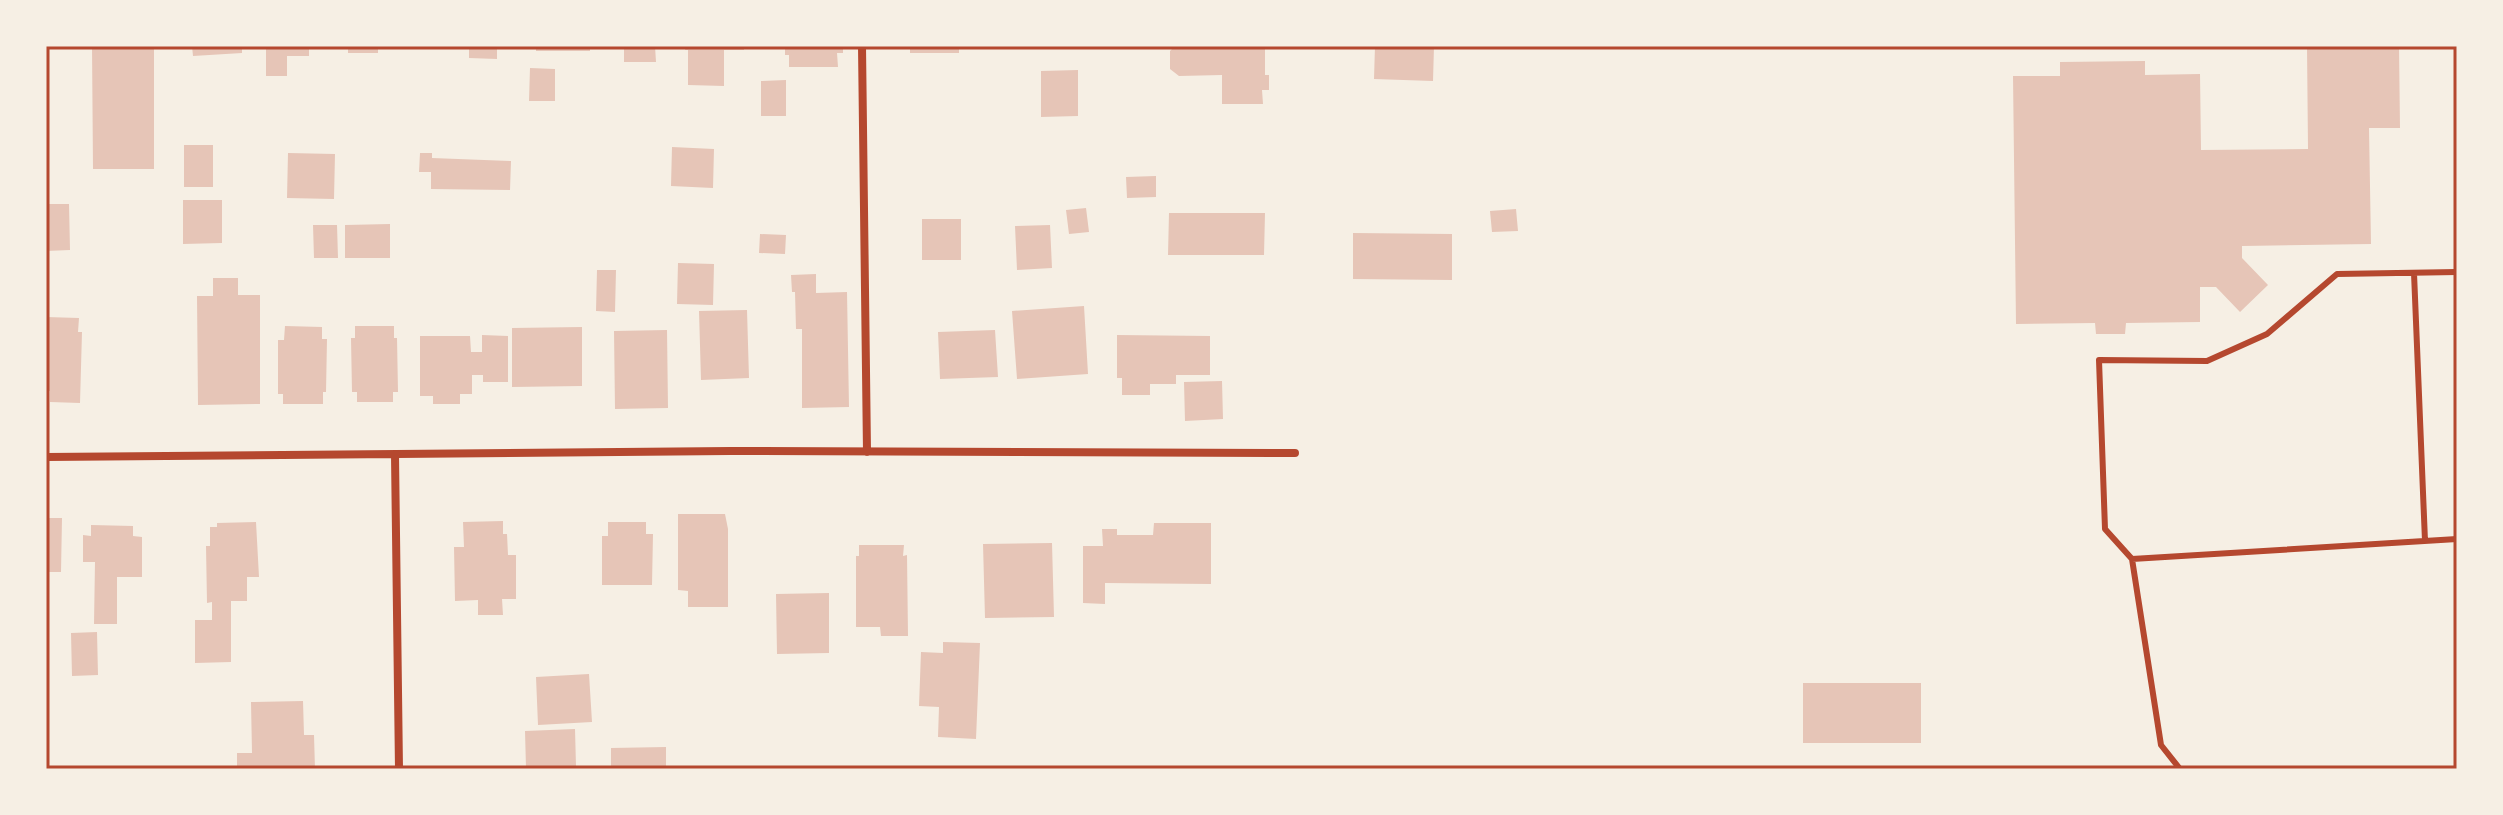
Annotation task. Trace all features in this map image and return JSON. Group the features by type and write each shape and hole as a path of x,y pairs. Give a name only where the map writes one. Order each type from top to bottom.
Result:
{"street":[{"path":"862,46 867,452"},
{"path":"46,457 730,451 1295,453"},
{"path":"395,455 399,769"}],"lane":[{"path":"2180,769 2161,745 2132,559 2105,529 2099,360 2207,361 2267,334 2337,274 2457,272"},
{"path":"2414,273 2425,541"},
{"path":"2132,559 2457,539"}],"building":[{"path":"92,46 154,46 154,169 93,169"},
{"path":"192,46 242,46 242,53 193,56"},
{"path":"266,46 309,46 309,56 287,56 287,76 266,76"},
{"path":"348,46 378,46 378,53 348,53"},
{"path":"469,46 497,46 497,59 469,58"},
{"path":"536,46 590,46 590,51 536,51"},
{"path":"624,46 655,46 656,62 624,62"},
{"path":"686,46 744,46 744,50 724,50 724,86 688,85"},
{"path":"785,46 843,46 843,53 837,53 838,67 789,67"},
{"path":"910,46 959,46 959,53 910,53"},
{"path":"1175,46 1265,46 1265,75 1269,75 1269,90 1262,90 1263,104 1222,104 1222,75 1179,76 1170,69 1170,51"},
{"path":"1375,46 1434,46 1433,81 1374,79"},
{"path":"2307,46 2399,46 2400,128 2369,128 2371,244 2242,246 2242,258 2268,285 2240,312 2216,287 2200,287 2200,322 2126,323 2125,334 2096,334 2095,323 2016,324 2013,76 2060,76 2060,62 2145,61 2145,75 2200,74 2201,150 2308,149"},
{"path":"530,68 555,69 555,101 529,101"},
{"path":"1078,70 1078,116 1041,117 1041,71"},
{"path":"786,80 786,116 761,116 761,81"},
{"path":"184,145 213,145 213,187 184,187"},
{"path":"672,147 714,149 713,188 671,186"},
{"path":"288,153 335,154 334,199 287,198"},
{"path":"420,153 432,153 432,158 511,161 510,190 431,189 431,172 419,172"},
{"path":"1156,176 1156,197 1127,198 1126,177"},
{"path":"183,200 222,200 222,243 183,244"},
{"path":"46,204 69,204 70,250 46,251"},
{"path":"1086,208 1089,232 1069,234 1066,210"},
{"path":"1516,209 1518,231 1492,232 1490,211"},
{"path":"1169,213 1265,213 1264,255 1168,255"},
{"path":"922,219 961,219 961,260 922,260"},
{"path":"390,224 390,258 345,258 345,225"},
{"path":"313,225 337,225 338,258 314,258"},
{"path":"1050,225 1052,268 1017,270 1015,226"},
{"path":"1353,233 1452,234 1452,280 1353,279"},
{"path":"760,234 786,235 785,254 759,253"},
{"path":"678,263 714,264 713,305 677,304"},
{"path":"597,270 616,270 615,312 596,311"},
{"path":"816,274 816,293 847,292 849,407 802,408 802,329 796,329 795,292 792,292 791,275"},
{"path":"213,278 238,278 238,295 260,295 260,404 198,405 197,296 213,296"},
{"path":"1084,306 1088,374 1017,379 1012,311"},
{"path":"747,310 749,378 701,380 699,311"},
{"path":"46,317 79,318 78,332 82,332 80,403 50,402 50,391 46,391"},
{"path":"285,326 322,327 322,339 327,339 323,404 283,404 283,394 278,394 278,340 284,340"},
{"path":"355,326 394,326 398,392 393,392 393,402 357,402 357,392 352,392 351,338 355,338"},
{"path":"582,327 582,386 512,387 512,328"},
{"path":"667,330 668,408 615,409 614,331"},
{"path":"995,330 998,377 940,379 938,332"},
{"path":"482,335 508,336 508,382 483,382 483,375 472,375 472,394 460,394 460,404 433,404 433,396 420,396 420,336 470,336 471,352 482,352"},
{"path":"1117,335 1210,336 1210,375 1176,375 1176,384 1150,384 1150,395 1122,395 1122,378 1117,378"},
{"path":"1222,381 1223,419 1185,421 1184,382"},
{"path":"678,514 725,514 728,529 728,607 688,607 688,591 678,590"},
{"path":"46,518 62,518 61,572 46,572"},
{"path":"503,521 508,555 516,555 516,599 502,599 503,615 478,615 478,600 455,601 454,547 464,547 463,522"},
{"path":"256,522 259,577 247,577 247,601 231,601 231,662 195,663 195,620 212,620 212,602 207,603 206,546 210,546 210,527 217,527 217,523"},
{"path":"608,522 646,522 646,534 653,534 652,585 602,585 602,536 608,536"},
{"path":"1154,523 1211,523 1211,584 1105,583 1105,604 1083,603 1083,546 1103,546 1102,529 1117,529 1117,535 1153,535"},
{"path":"91,525 133,526 133,536 142,537 142,577 117,577 117,624 94,624 95,562 83,562 83,535 91,536"},
{"path":"1052,543 1054,617 985,618 983,544"},
{"path":"859,545 904,545 903,556 907,555 908,636 881,636 880,627 856,627 856,556 859,556"},
{"path":"829,593 829,653 777,654 776,594"},
{"path":"97,632 98,675 72,676 71,633"},
{"path":"943,642 980,643 976,739 938,737 939,707 919,706 921,652 943,653"},
{"path":"589,674 592,722 538,725 536,677"},
{"path":"1803,683 1921,683 1921,743 1803,743"},
{"path":"303,701 304,735 314,735 315,769 237,769 237,753 252,753 251,702"},
{"path":"575,729 576,766 526,768 525,731"},
{"path":"666,747 666,769 611,769 611,748"}]}
